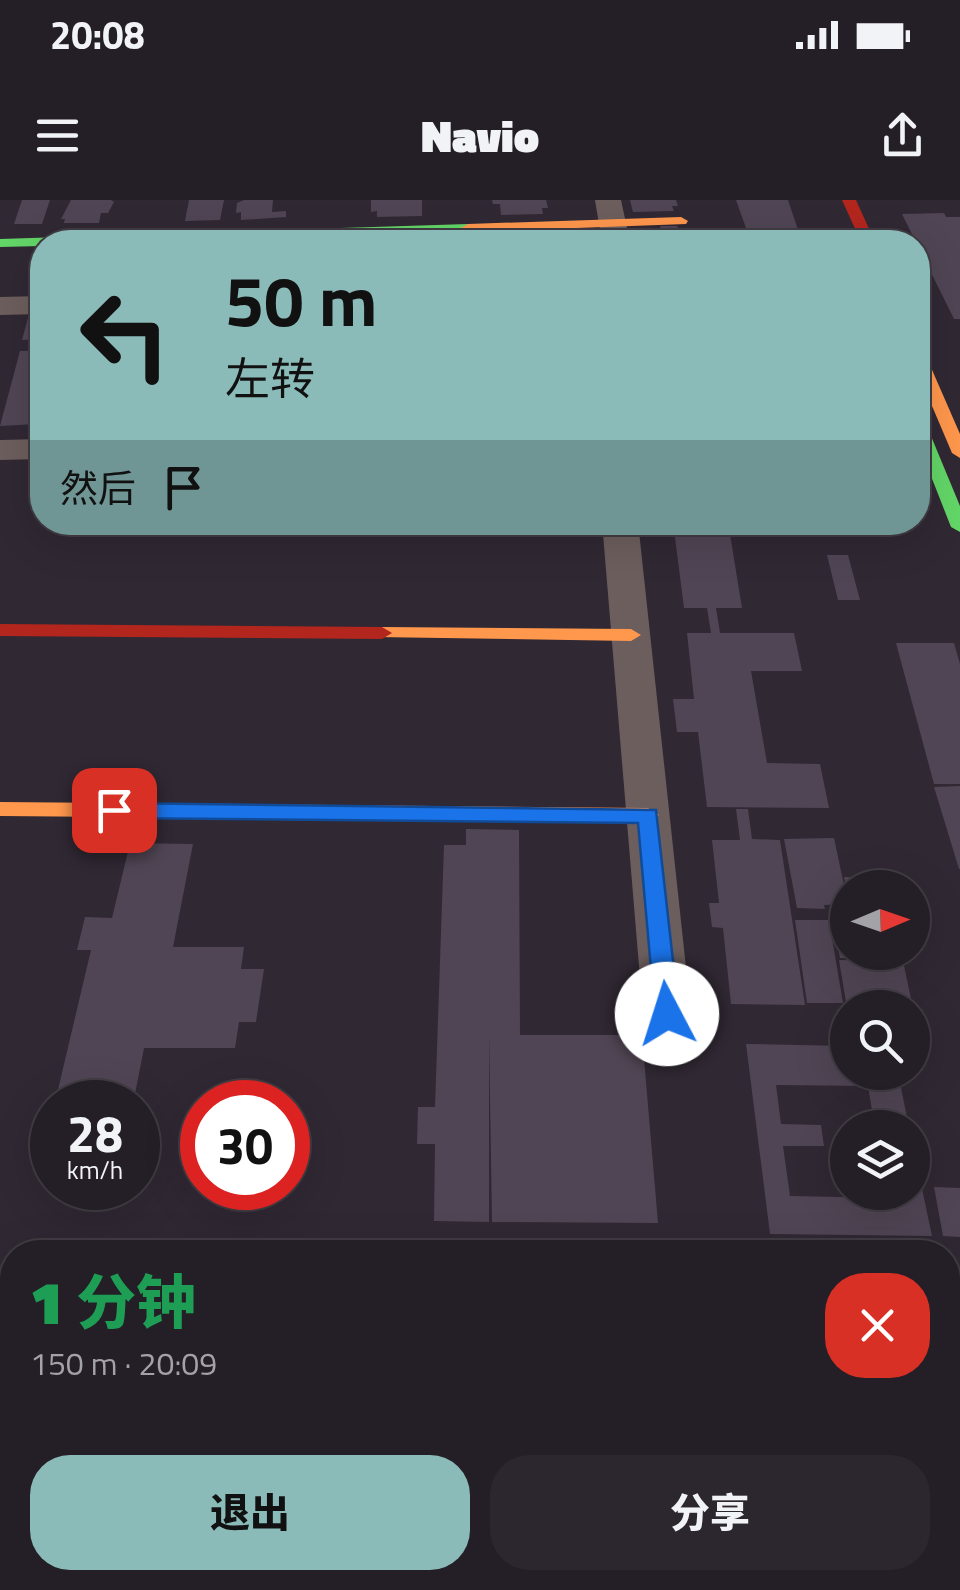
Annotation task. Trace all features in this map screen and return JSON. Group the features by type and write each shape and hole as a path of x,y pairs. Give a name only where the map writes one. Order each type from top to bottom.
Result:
{"street":[{"path":"849,200 863,230"},
{"path":"362,230 681,221"},
{"path":"0,243 30,242"},
{"path":"0,306 30,305"},
{"path":"930,384 960,453"},
{"path":"0,450 30,449"},
{"path":"930,453 960,527"},
{"path":"621,535 667,1014"},
{"path":"0,630 631,635"},
{"path":"0,809 648,815"}],"building":[{"path":"22,200 50,200 42,224 14,224"},
{"path":"71,200 114,202 108,213 101,213 99,223 64,223 65,219 61,219"},
{"path":"189,200 224,200 220,220 185,221"},
{"path":"273,200 272,212 286,211 286,217 241,220 241,212 236,213 237,203"},
{"path":"371,200 422,200 422,216 377,217 377,211 371,212"},
{"path":"492,200 546,200 548,208 542,208 543,214 501,215 500,204 493,204"},
{"path":"630,200 676,200 678,206 672,206 674,211 633,212"},
{"path":"736,200 788,200 798,230 722,229 746,228"},
{"path":"944,213 946,217 960,217 960,319 954,319 930,271 930,230 910,230 902,214"},
{"path":"660,226 677,226 679,230 661,230"},
{"path":"28,318 30,340 22,340"},
{"path":"20,351 30,351 30,424 0,426"},
{"path":"675,535 730,535 742,608 716,608 720,633 794,633 802,671 751,671 767,763 820,764 829,808 707,807 698,732 677,732 673,699 694,699 687,633 711,633 707,608 684,608"},
{"path":"827,555 848,555 860,600 838,600"},
{"path":"896,643 954,643 960,664 960,784 934,784"},
{"path":"960,786 960,869 959,869 934,787"},
{"path":"736,809 748,809 752,839 780,840 805,1005 731,1004 723,928 712,927 709,903 719,903 712,840 740,840"},
{"path":"466,829 519,830 520,1035 642,1035 658,1223 492,1222 489,1034 489,1222 434,1221 435,1144 417,1144 418,1107 435,1107 444,845 466,845"},
{"path":"834,838 841,870 830,870 830,905 824,905 825,909 797,908 784,839"},
{"path":"130,843 193,844 173,947 244,947 241,969 264,969 256,1022 239,1022 235,1048 144,1048 138,1080 60,1080 91,950 77,950 85,917 112,918"},
{"path":"795,920 829,920 830,970 837,970 841,990 830,990 830,1003 807,1003"},
{"path":"841,970 905,970 909,990 844,990"},
{"path":"746,1044 830,1046 830,1086 776,1085 781,1124 821,1125 824,1146 783,1146 790,1196 830,1197 830,1210 926,1210 932,1236 770,1234"},
{"path":"869,1090 902,1090 905,1110 872,1110"},
{"path":"934,1187 960,1188 960,1237 943,1236"}],"traffic: fast":[{"path":"406,230 468,228"},
{"path":"0,243 30,242"},
{"path":"930,453 960,527"}],"traffic: slow":[{"path":"468,228 681,221"},
{"path":"930,384 960,453"},
{"path":"382,633 631,635"},
{"path":"0,809 648,815"}],"traffic: jam":[{"path":"849,200 863,230"},
{"path":"0,630 382,633"}],"route":[{"path":"114,810 648,815 667,1014"}]}
